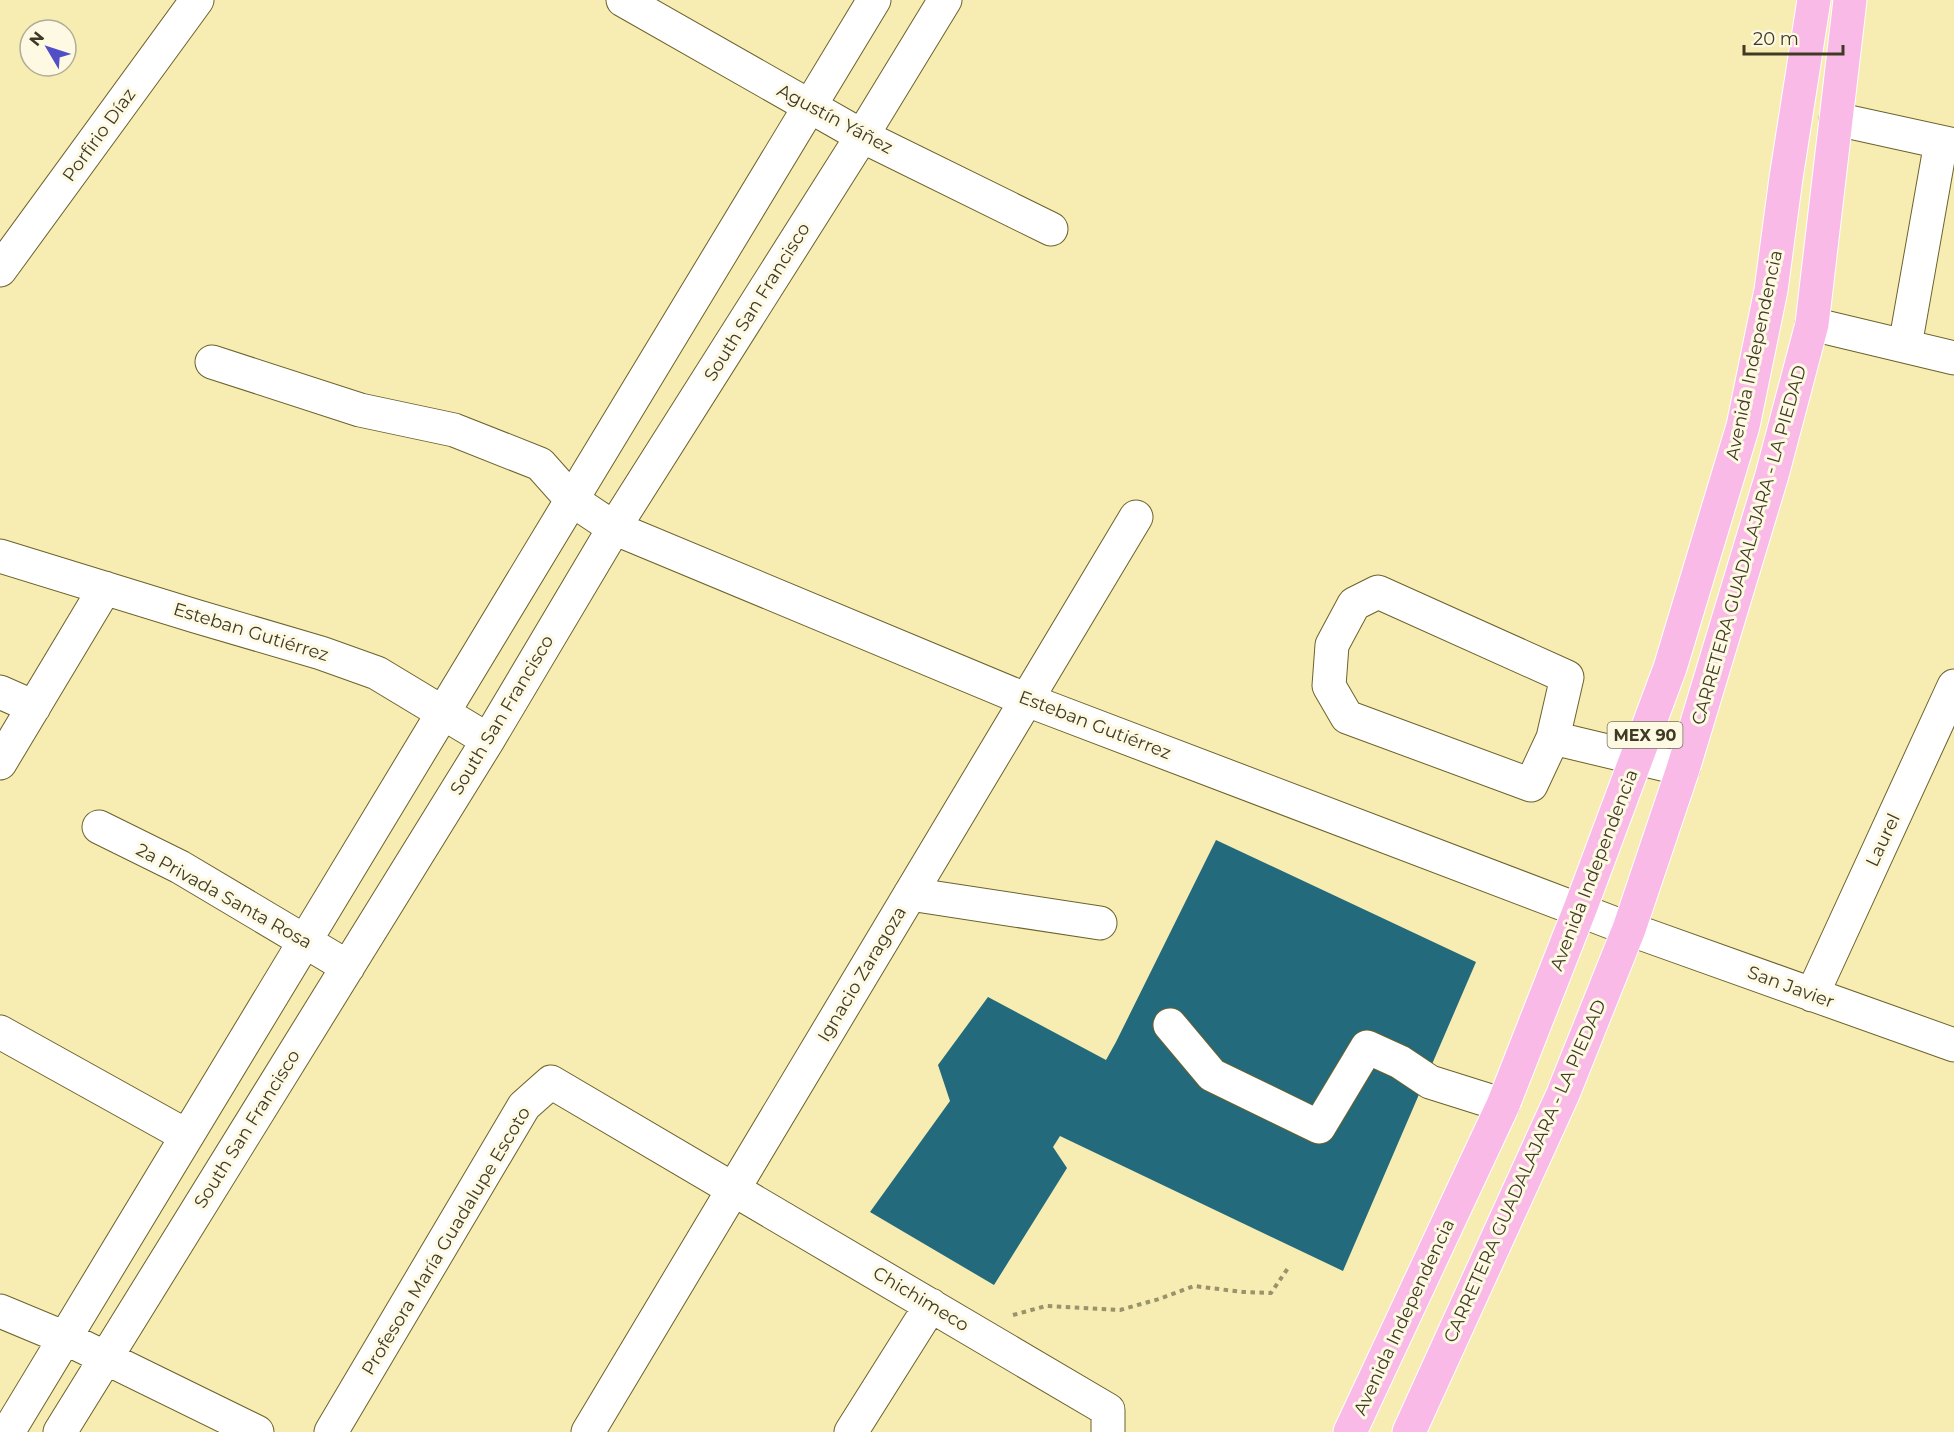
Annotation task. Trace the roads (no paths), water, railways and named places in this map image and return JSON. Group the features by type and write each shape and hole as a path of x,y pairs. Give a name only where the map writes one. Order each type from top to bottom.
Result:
{"main road":[{"name":"Avenida Independencia","path":"1350,1432 1503,1105 1580,909 1670,668 1743,426 1771,290 1814,0"},
{"name":"CARRETERA GUADALAJARA - LA PIEDAD","path":"1409,1432 1563,1094 1629,929 1683,769 1772,475 1812,324 1850,0"}],"street":[{"name":"Porfirio Díaz","path":"0,270 197,0"},
{"name":"Agustín Yáñez","path":"623,0 862,136 1051,229"},
{"path":"8,1432 874,0"},
{"name":"South San Francisco","path":"60,1432 488,740 614,528 862,136 945,0"},
{"path":"1836,119 1947,143 1905,346"},
{"path":"1812,324 1954,358"},
{"name":"Esteban Gutiérrez","path":"212,362 360,410 454,430 540,464 572,500 614,528 1027,700 1629,929"},
{"name":"Ignacio Zaragoza","path":"588,1432 1136,517"},
{"name":"Esteban Gutiérrez","path":"0,556 321,652 377,673 488,740"},
{"path":"0,763 105,588"},
{"path":"1378,592 1567,676 1553,738 1531,785 1347,717 1329,686 1332,645 1354,604 1378,592"},
{"name":"Laurel","path":"1812,995 1954,686"},
{"path":"0,692 34,707"},
{"path":"1553,738 1683,769"},
{"name":"2a Privada Santa Rosa","path":"99,827 180,867 348,967"},
{"path":"910,894 1100,923"},
{"name":"San Javier","path":"1629,929 1954,1044"},
{"path":"1170,1026 1212,1075 1319,1127 1367,1047 1400,1062 1430,1082 1503,1105"},
{"path":"0,1032 187,1136"},
{"name":"Profesora María Guadalupe Escoto","path":"331,1432 524,1106 551,1082 734,1188"},
{"name":"Chichimeco","path":"734,1188 968,1327 1108,1421"},
{"path":"851,1432 931,1305"},
{"path":"0,1311 65,1338 257,1432"}]}
